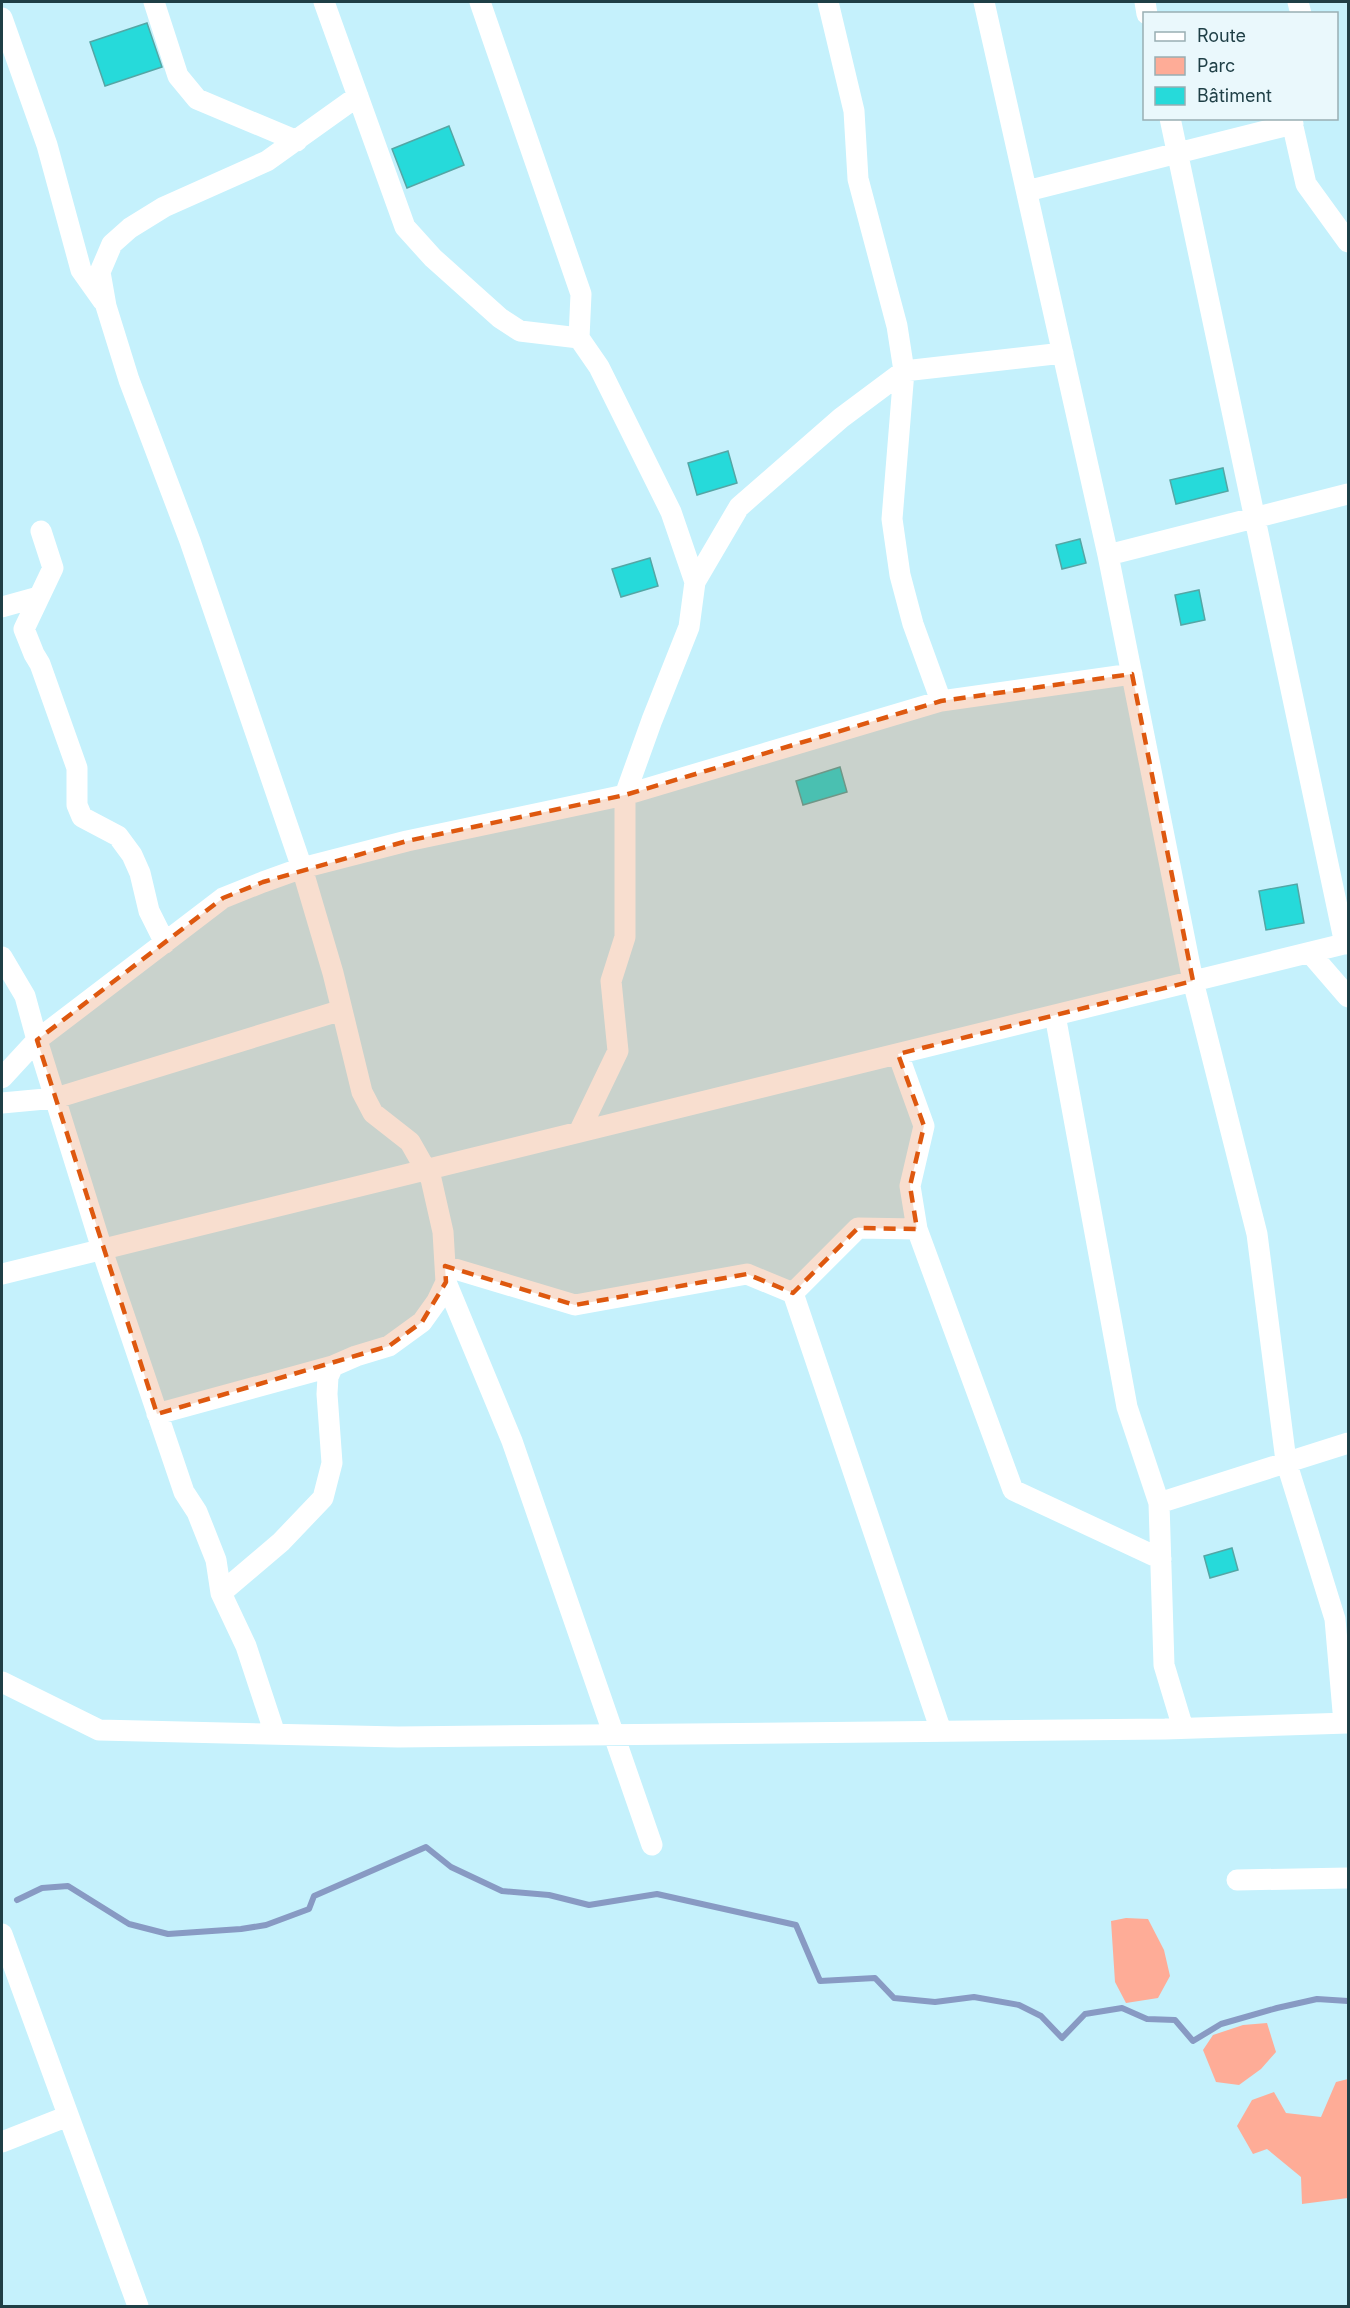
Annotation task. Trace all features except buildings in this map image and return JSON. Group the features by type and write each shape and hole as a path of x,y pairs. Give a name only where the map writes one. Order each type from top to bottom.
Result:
{"street":[{"path":"154,2 178,76 197,99 297,141"},
{"path":"324,2 405,227 433,258 500,318 520,331 579,338"},
{"path":"480,2 581,294 579,338 599,367 671,512 695,582"},
{"path":"828,2 854,111 858,179 897,326 904,371 892,519 900,575 913,624 941,700"},
{"path":"2,1682 99,1730 398,1737 1183,1728 1346,1723 1335,1619 1286,1461 1257,1234 1193,981 1108,555 984,2"},
{"path":"2,19 47,145 81,270 106,306"},
{"path":"358,96 267,161 164,207 130,228 112,244 100,272 106,306 129,380 190,541 302,868 342,1010 362,1092 373,1113 410,1142 431,1179 442,1232 445,1274 512,1441 652,1845"},
{"path":"2,1274 1347,944 1170,120"},
{"path":"1027,191 1292,121 1306,184 1348,242"},
{"path":"579,1132 618,1051 611,981 625,937 625,795 689,627 695,582 739,507 841,418 904,371 1063,353"},
{"path":"1108,555 1348,494"},
{"path":"41,531 53,568 24,629 40,664 77,768 77,805 82,817 118,836 132,855 140,873 149,910 165,944"},
{"path":"2,607 38,597"},
{"path":"2,1078 37,1040 223,898 245,888 302,868 407,841 625,795 941,700 1132,674"},
{"path":"1310,953 1348,997"},
{"path":"2,957 25,996 102,1249 184,1492 197,1512 216,1560 221,1593 246,1646 275,1734"},
{"path":"2,1103 56,1098 342,1010"},
{"path":"1055,1015 1127,1407 1159,1503 1164,1665 1183,1728"},
{"path":"898,1054 924,1126 910,1186 917,1229 1013,1490 1161,1559"},
{"path":"793,1293 858,1228 917,1229"},
{"path":"445,1274 575,1305 747,1274 793,1293 940,1731"},
{"path":"158,1414 333,1366 389,1346 422,1322 437,1301 445,1274"},
{"path":"221,1593 281,1542 323,1498 332,1463 327,1394 328,1377 333,1366"},
{"path":"1159,1503 1348,1443"},
{"path":"1237,1880 1348,1878"},
{"path":"2,1934 138,2307"},
{"path":"2,2142 68,2116"}],"highlighted area":[{"path":"1132,674 1193,981 898,1054 924,1126 910,1186 917,1229 858,1228 793,1293 747,1274 575,1305 445,1266 446,1282 422,1322 389,1346 157,1414 37,1040 223,898 263,882 407,841 625,795 941,701"}],"green space":[{"path":"1126,1918 1148,1919 1164,1950 1170,1976 1158,1998 1126,2003 1115,1982 1111,1921"},
{"path":"1267,2023 1276,2052 1261,2069 1239,2085 1216,2082 1203,2050 1213,2035 1243,2025"},
{"path":"1348,2079 1348,2198 1302,2204 1301,2177 1267,2149 1253,2154 1237,2126 1252,2100 1274,2092 1286,2113 1321,2117 1336,2082"}],"waterway":[{"path":"17,1900 42,1888 68,1886 129,1924 168,1934 241,1929 266,1925 309,1909 314,1896 426,1847 451,1867 502,1891 549,1895 589,1905 657,1894 796,1925 820,1981 875,1978 894,1998 935,2002 974,1997 1019,2005 1041,2016 1062,2038 1085,2014 1122,2008 1147,2019 1175,2020 1193,2041 1221,2024 1277,2008 1317,1999 1348,2001"}]}
